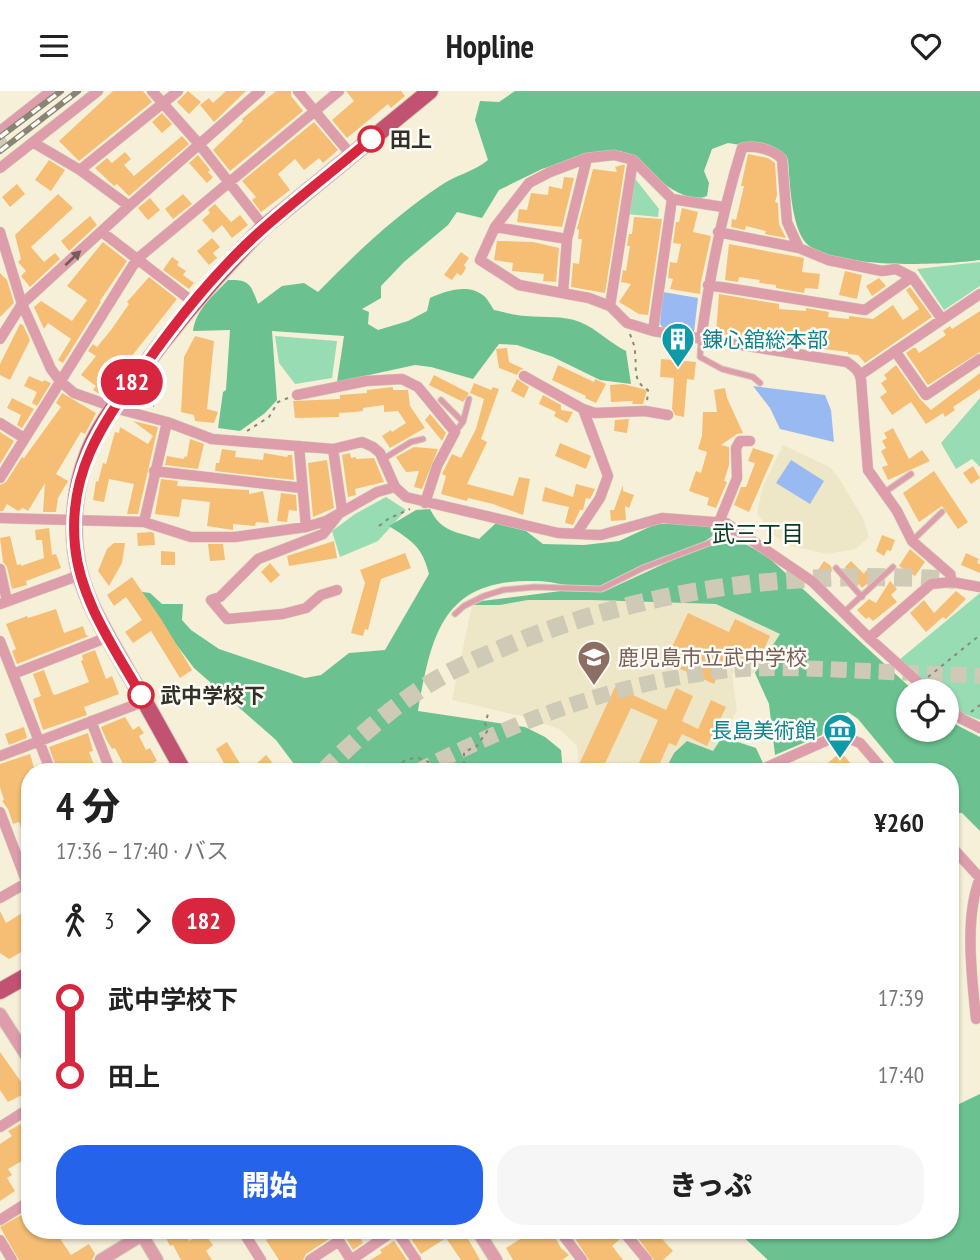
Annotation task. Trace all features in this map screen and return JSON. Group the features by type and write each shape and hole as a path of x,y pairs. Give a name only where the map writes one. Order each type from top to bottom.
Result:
{"main road":[{"path":"179,763 108,637 80,575 75,547 76,491 88,453 114,407 193,302 264,227 430,91"},
{"path":"0,991 21,979"}],"street":[{"path":"0,131 51,91"},
{"path":"0,168 10,155 34,143 98,91"},
{"path":"152,91 199,144 264,227"},
{"path":"80,170 178,91"},
{"path":"0,339 22,304 260,91"},
{"path":"299,91 352,156"},
{"path":"0,478 136,259 339,91"},
{"path":"34,143 80,170 129,206"},
{"path":"701,340 723,207 742,148 749,146 776,153 782,159 787,222 799,248"},
{"path":"723,207 672,199 633,160 614,155 587,158 529,183 495,227 480,260 519,285 589,298 610,306 627,323 653,331 847,362 860,375 868,470 897,511 912,541 950,574 952,582"},
{"path":"563,293 568,239 587,158"},
{"path":"610,306 633,160"},
{"path":"653,331 672,199"},
{"path":"495,227 568,239"},
{"path":"0,232 3,258 51,369 74,393 212,439 333,449 362,442 373,447 383,460 395,487 406,498 558,533 601,535 662,518 726,523 813,582 914,679"},
{"path":"102,232 193,302"},
{"path":"718,232 799,248 828,260 882,271 896,269 912,277 942,319"},
{"path":"708,285 864,310 912,277"},
{"path":"860,375 980,294"},
{"path":"895,351 926,395 980,359"},
{"path":"524,376 595,413 645,411 668,415"},
{"path":"297,395 366,381 402,379 418,387 456,432 422,502"},
{"path":"576,534 600,498 608,476 583,409"},
{"path":"144,522 167,422"},
{"path":"0,423 24,438"},
{"path":"719,522 737,478 736,448 740,441 750,441"},
{"path":"299,446 306,527"},
{"path":"333,449 342,510 323,534 258,559 220,597 211,600 227,619 283,614 306,608 321,594 337,590"},
{"path":"154,471 302,488"},
{"path":"0,518 144,522 191,537 235,537 306,527 326,521 377,492 395,487"},
{"path":"0,569 4,603 80,575"},
{"path":"869,638 931,584 952,582 980,587"},
{"path":"13,674 108,637"},
{"path":"0,641 47,763"},
{"path":"0,756 145,701"},
{"path":"959,716 980,728"},
{"path":"91,721 107,763"},
{"path":"777,763 830,739 845,737 860,743 877,763"},
{"path":"0,812 21,864"},
{"path":"959,855 980,878 973,897 976,1019"},
{"path":"0,898 21,886"},
{"path":"0,1014 21,1047"},
{"path":"0,1127 21,1114"},
{"path":"0,1220 21,1207"},
{"path":"101,1260 132,1239"},
{"path":"146,1239 157,1260"},
{"path":"248,1239 261,1260"},
{"path":"310,1260 339,1241 351,1260 382,1239"},
{"path":"401,1239 416,1260"},
{"path":"483,1239 496,1260"},
{"path":"566,1239 582,1260"},
{"path":"630,1239 647,1260"},
{"path":"0,1240 12,1260"}],"lane":[{"path":"701,340 700,357 722,369 753,377 760,383"},
{"path":"456,432 463,422 469,399"},
{"path":"441,400 463,422"},
{"path":"383,460 411,442 424,439"},
{"path":"884,492 911,474"},
{"path":"912,541 942,512"},
{"path":"455,614 464,605 503,590 535,587 601,589 643,568 738,532"},
{"path":"844,613 893,567"},
{"path":"836,568 862,597"}],"path":[{"path":"627,323 635,351 636,379 648,390 645,411"},
{"path":"236,441 253,426 269,417 278,402 297,395"},
{"path":"379,526 422,502"},
{"path":"925,679 980,635"},
{"path":"464,763 464,752 477,746 488,730 485,724 488,714"},
{"path":"399,763 418,757 432,763"}],"shaded area":[{"path":"783,445 830,467 840,480 863,518 869,537 856,549 827,554 792,546 774,536 757,513 763,486"},
{"name":"鹿児島市立武中学校","path":"528,600 716,604 780,634 755,673 732,674 737,711 713,752 674,753 669,763 578,763 577,746 559,729 521,716 452,700 472,605 500,605"}],"green space":[{"path":"515,91 980,91 980,260 889,264 839,258 819,252 806,243 797,226 788,160 778,151 728,143 712,149 704,171 709,183 707,196 697,198 675,191 623,152 613,150 582,156 542,169 499,190 482,218 457,212 448,225 404,262 381,286 381,298 362,309 369,312 368,324 378,330 408,321 427,311 430,298 450,291 471,290 484,296 494,310 522,316 567,318 592,328 626,351 631,384 600,380 553,357 517,345 499,344 473,379 415,365 337,382 344,336 272,331 277,400 265,413 240,431 218,428 223,392 226,390 230,330 193,331 201,309 211,297 228,280 249,285 258,304 282,286 304,283 318,292 407,210 446,182 488,160 475,120 480,101 499,102"},
{"path":"633,176 659,209 658,217 627,214"},
{"path":"980,262 980,286 944,310 917,269"},
{"path":"275,336 337,341 332,378 295,384 279,363"},
{"path":"980,398 980,467 972,459 956,469 941,443"},
{"path":"386,497 406,510 378,541 340,557 332,531 355,514"},
{"path":"430,509 445,527 479,539 496,523 526,531 543,544 584,545 619,541 656,524 693,524 720,528 701,544 660,558 602,586 582,587 538,581 506,582 481,589 462,600 448,615 437,634 429,657 418,711 525,727 545,737 561,750 562,763 293,763 276,740 194,668 136,591 150,593 162,604 183,604 182,620 191,630 219,649 305,678 321,675 349,653 385,650 429,574 415,545 389,526 416,510"},
{"path":"718,539 740,541 767,556 901,679 896,679 896,742 959,742 959,726 980,737 980,831 959,813 959,763 895,763 858,719 848,712 825,721 822,735 775,755 769,704 755,673 780,634 716,604 528,600 500,605 472,605 482,601 561,591 603,592"},
{"path":"980,593 980,720 959,710 959,679 922,679 899,660"},
{"path":"721,739 735,741 756,748 763,763 669,763 674,753 687,741 713,751"},
{"path":"980,1094 980,1260 768,1260 746,1239 959,1239 959,1104"}],"water":[{"path":"663,292 698,298 694,332 663,328 660,324"},
{"path":"753,386 825,395 831,410 834,442 780,429 770,408"},
{"path":"791,460 824,481 810,504 776,483"}],"building":[{"path":"113,91 143,91 152,102 79,161 59,141"},
{"path":"188,91 201,102 189,114 177,102"},
{"path":"226,91 246,91 214,122 200,105 209,98 213,103"},
{"path":"276,91 291,91 291,96 303,111 230,171 213,150 242,119"},
{"path":"346,91 401,91 405,96 391,108 388,104 347,138 332,120 354,101"},
{"path":"162,113 172,124 162,133 152,122"},
{"path":"314,122 338,150 323,163 319,158 304,170 295,159 278,174 290,190 261,212 252,200 256,197 242,181"},
{"path":"182,136 189,144 129,196 95,168 107,158 112,163 125,152 131,159 124,165 134,176"},
{"path":"748,154 768,158 775,163 775,202 778,203 779,224 786,238 765,234 766,231 746,226 745,230 731,227 732,219 736,220 744,186 741,186"},
{"path":"198,155 213,177 207,183 189,163"},
{"path":"49,160 65,170 51,191 35,180"},
{"path":"625,165 605,293 571,287 573,263 579,264 582,239 578,239 577,229 593,169 617,172 615,167"},
{"path":"564,177 574,178 562,227 517,222 519,209 527,210 531,193 548,195 549,186 562,189"},
{"path":"17,184 25,194 10,207 2,197"},
{"path":"58,194 73,208 31,247 44,262 55,253 60,259 30,287 21,276 26,271 18,262 21,259 15,235"},
{"path":"183,194 192,204 173,219 165,209"},
{"path":"150,198 160,210 148,220 138,208"},
{"path":"215,204 231,222 240,215 248,225 232,238 222,225 213,233 202,220"},
{"path":"682,208 698,212 693,232 711,236 700,294 670,289 673,279 668,278 670,262 677,263 681,244 673,243 676,222 679,222"},
{"path":"90,216 97,225 69,251 61,241"},
{"path":"634,217 662,219 648,315 639,314 619,302 631,284 621,282 623,270 626,271 630,246 627,246"},
{"path":"212,238 220,247 213,253 217,258 209,265 197,251"},
{"path":"497,241 533,242 559,248 556,282 543,281 544,274 512,271 513,263 494,260"},
{"path":"103,242 127,261 63,363 58,360 71,339 48,323 44,329 34,307 41,301 72,321 87,300 67,286"},
{"path":"729,244 804,258 802,272 820,274 818,289 805,288 804,293 759,283 760,280 739,277 738,282 725,280"},
{"path":"461,252 469,258 464,265 466,268 461,276 457,273 452,280 444,275"},
{"path":"172,257 179,262 177,265 186,271 183,275 194,283 189,289 163,270"},
{"path":"845,271 862,275 857,299 839,295"},
{"path":"0,273 7,280 14,303 0,317"},
{"path":"149,277 177,299 131,357 106,396 98,393 93,390 96,386 81,375 96,356 88,351 93,344 97,347 129,304 127,302"},
{"path":"879,278 886,286 872,296 866,286"},
{"path":"910,287 932,317 865,363 858,355 848,352 776,343 777,336 747,334 747,338 716,333 719,294 779,304 779,309 806,311 806,308 829,312 828,317 849,319 849,316 873,319 893,305 903,320 919,309 906,290"},
{"path":"980,311 980,352 928,385 906,353 916,348 919,353 946,335 943,331 950,326 952,329"},
{"path":"20,324 30,340 10,380 0,375 0,364"},
{"path":"195,336 214,341 207,409 218,412 214,423 195,421 194,415 181,412 184,357"},
{"path":"507,348 509,362 524,369 517,375 499,368 496,349"},
{"path":"661,359 696,362 694,380 687,379 684,417 675,415 672,409 674,378 660,377"},
{"path":"558,365 594,382 595,379 606,384 596,403 552,380"},
{"path":"896,365 931,410 980,373 980,389 953,407 955,410 945,417 943,413 926,424 911,402 892,415 880,397 887,392 881,383 887,379 884,375"},
{"path":"434,375 469,393 463,402 429,385"},
{"path":"29,376 51,383 37,406 32,403 37,392 24,386"},
{"path":"517,379 529,387 524,398 511,391"},
{"path":"474,383 491,390 493,387 499,389 481,439 487,442 467,484 513,496 519,477 530,479 523,515 493,504 441,494 446,476 442,474 452,454 461,458 476,429 484,399 470,393"},
{"path":"623,384 647,390 643,404 632,404 633,401 611,402 610,385"},
{"path":"393,387 393,390 408,390 410,406 425,428 390,448 382,436 406,423 398,411 384,412 384,405 363,408 363,411 339,413 339,417 295,418 293,401 340,399 340,395"},
{"path":"725,388 743,433 721,445 729,447 729,465 724,481 727,482 716,508 707,505 709,498 689,491 696,471 701,473 707,452 698,449 702,436 703,412 717,412 714,390"},
{"path":"62,393 96,413 85,434 81,432 56,474 68,481 58,498 56,512 43,512 45,483 28,511 23,508 18,511 7,504 3,511 0,511 0,485 6,482 61,407 56,403"},
{"path":"543,395 561,405 561,410 573,412 567,423 554,416 556,412 539,404"},
{"path":"12,398 34,409 22,428 17,425 21,415 7,408"},
{"path":"430,414 446,433 442,441 425,420"},
{"path":"629,419 627,433 614,431 615,420"},
{"path":"133,421 158,427 138,514 127,514 134,484 109,479 104,502 93,500 96,481 98,482 103,463 106,464 115,432 119,433 120,427 148,444 153,436"},
{"path":"893,428 909,459 922,450 930,461 888,480 882,467 888,465 881,451 886,448 882,441 887,438 884,433"},
{"path":"0,432 14,441 0,464"},
{"path":"190,439 204,444 198,469 165,465 167,456 184,459 187,457"},
{"path":"560,443 591,456 586,469 555,456"},
{"path":"414,447 438,449 422,489 414,487 419,471 406,472 396,457"},
{"path":"753,448 774,455 749,512 734,505 741,487 746,487 755,463 748,461"},
{"path":"222,449 236,451 235,457 263,460 264,453 287,457 292,455 294,480 215,471"},
{"path":"350,453 351,458 374,458 384,482 355,489 356,495 348,497 342,455"},
{"path":"327,460 334,508 313,517 308,463"},
{"path":"973,466 980,478 971,484 963,473"},
{"path":"934,471 968,522 958,529 942,506 919,522 903,493"},
{"path":"161,479 178,481 177,486 249,490 249,494 263,491 269,523 256,522 255,526 233,524 233,530 207,526 210,502 182,499 179,517 155,514"},
{"path":"576,484 595,489 590,499 586,498 583,510 580,510 573,525 565,523 569,507 542,501 545,487 573,497"},
{"path":"623,485 623,491 634,495 629,508 625,506 626,520 611,521 610,510 614,510"},
{"path":"281,493 296,495 297,511 289,510 287,522 277,521"},
{"path":"49,528 52,555 56,554 61,568 26,581 27,585 12,589 7,567 3,562 0,538 10,536 17,565 21,566 44,558 42,540 36,540 35,530"},
{"path":"137,533 154,533 155,545 138,546"},
{"path":"882,535 895,540 891,551 887,550 884,556 876,551"},
{"path":"334,541 337,558 289,566 287,556"},
{"path":"114,543 125,543 122,563 109,586 98,571 107,549"},
{"path":"208,544 223,544 225,560 210,561"},
{"path":"910,549 925,562 915,576 899,566"},
{"path":"161,551 175,552 175,565 161,565"},
{"path":"405,553 411,568 381,579 368,630 365,629 363,636 351,633 365,583 360,570"},
{"path":"966,553 979,559 977,563 980,564 980,573 961,565"},
{"path":"824,561 831,566 832,571 825,580 816,573"},
{"path":"851,561 864,574 866,570 874,578 862,588 845,567"},
{"path":"270,563 280,575 271,583 261,572"},
{"path":"132,577 192,670 180,678 151,631 133,643 125,632 142,620 126,597 114,606 107,595"},
{"path":"890,581 897,589 891,595 897,602 873,621 869,617 866,619 857,610 869,599 876,603"},
{"path":"956,591 966,599 946,619 943,617 926,632 910,613 924,600 934,613"},
{"path":"56,609 64,633 83,626 89,636 17,664 12,651 16,649 6,624"},
{"path":"688,613 729,632 735,619 770,636 756,667 728,654 714,684 665,662"},
{"path":"95,650 106,679 112,676 119,694 84,707 87,715 43,730 33,699 41,696 33,674 44,670 55,695 89,682 81,661 82,655"},
{"path":"615,687 666,710 676,688 693,696 682,721 698,729 711,700 726,707 707,746 682,734 676,746 669,743 660,763 639,763 658,720 631,708 605,763 580,763"},
{"path":"125,717 133,730 139,726 144,733 139,736 146,750 150,748 157,761 122,763 101,727"},
{"path":"24,727 27,738 9,745 5,734"},
{"path":"88,733 93,751 89,752 93,763 55,763 49,747"},
{"path":"227,742 240,763 224,763 216,749"},
{"path":"841,752 850,763 828,763"},
{"path":"30,754 33,763 21,763 21,827 19,822 13,824 2,801 0,764"},
{"path":"266,755 272,762 271,763 257,763"},
{"path":"0,911 6,923 21,914 21,952 9,959 0,953"},
{"path":"0,1052 21,1082 21,1096 8,1102 0,1090"},
{"path":"21,1124 21,1161 8,1169 12,1175 7,1178 15,1191 0,1201 0,1144 12,1136 8,1131"},
{"path":"21,1215 21,1239 62,1239 71,1255 89,1244 95,1254 92,1260 19,1260 0,1227"},
{"path":"166,1239 208,1239 213,1245 206,1251 212,1260 181,1260 173,1245 170,1246"},
{"path":"329,1239 306,1254 303,1260 279,1260 266,1240"},
{"path":"347,1239 361,1239 363,1243 353,1250"},
{"path":"411,1239 444,1239 421,1254"},
{"path":"447,1239 468,1239 480,1260 461,1260"},
{"path":"520,1239 556,1239 569,1255 562,1260 513,1260 506,1248"},
{"path":"620,1239 612,1246 623,1260 589,1260 576,1240"},
{"path":"639,1239 662,1239 673,1251 663,1260 654,1260"},
{"path":"394,1241 407,1260 370,1260 382,1253 380,1250"}],"tunnel":[{"path":"0,139 8,151"},
{"path":"333,763 384,716 436,680 524,639 576,621 682,594 736,585 845,577 955,580"},
{"path":"435,763 491,736 569,706 648,683 689,675 781,668 980,676"}],"railway":[{"path":"0,137 61,91"},
{"path":"0,151 78,91"}],"bus line":[{"name":"182","path":"141,695 108,637 80,575 75,547 76,491 88,453 114,407 193,302 264,227 371,139"}],"place":[{"name":"田上","path":"371,139"},
{"name":"錬心舘総本部","path":"678,369"},
{"name":"鹿児島市立武中学校","path":"594,687"},
{"name":"武中学校下","path":"141,695"},
{"name":"長島美術館","path":"840,760"}],"district":[{"name":"武三丁目","path":"758,533"}]}
